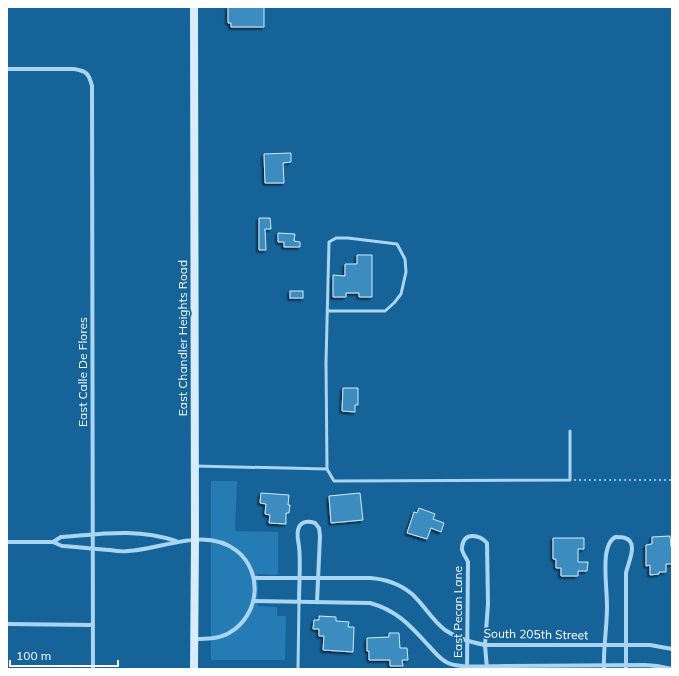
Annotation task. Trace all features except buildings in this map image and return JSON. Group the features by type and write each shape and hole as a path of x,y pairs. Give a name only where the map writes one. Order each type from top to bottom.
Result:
{"main road":[{"name":"East Chandler Heights Road","path":"194,7 194,669"}],"street":[{"name":"East Calle De Flores","path":"7,69 83,70 89,76 92,86 93,669"},
{"path":"299,602 299,549 297,533 302,524 309,521 315,523 319,528 320,536 317,602"},
{"path":"53,542 61,537 125,532 161,536 178,541"},
{"name":"East Pecan Lane","path":"467,667 468,562 462,548 464,541 467,538 475,536 482,538 487,543 488,604 485,645 487,668"},
{"path":"604,667 607,608 606,556 608,546 611,541 615,537 623,537 628,538 633,545 633,551 626,573 626,667"},
{"path":"7,542 53,542 62,546 128,552 178,541 195,540 219,542 228,546 237,551 249,566 255,584 254,601 246,618 229,634 214,638 194,639"},
{"name":"South 205th Street","path":"254,578 379,578 392,582 412,594 444,629 468,642 485,645 626,645 659,646 672,649"},
{"path":"254,601 370,603 398,615 407,622 435,654 442,659 455,665 467,667 657,666 672,669"},
{"path":"7,624 93,624"}],"lane":[{"path":"328,311 385,311 394,304 401,294 406,272 405,259 396,244 348,238 336,238 329,242 326,363 327,469 334,481 570,480 570,431"},
{"path":"195,466 327,469"},
{"path":"298,669 299,602"}],"path":[{"path":"570,480 672,480"}],"shaded area":[{"path":"211,481 237,481 235,531 278,532 278,575 258,574 258,606 277,607 277,616 286,616 285,660 211,660"}]}
